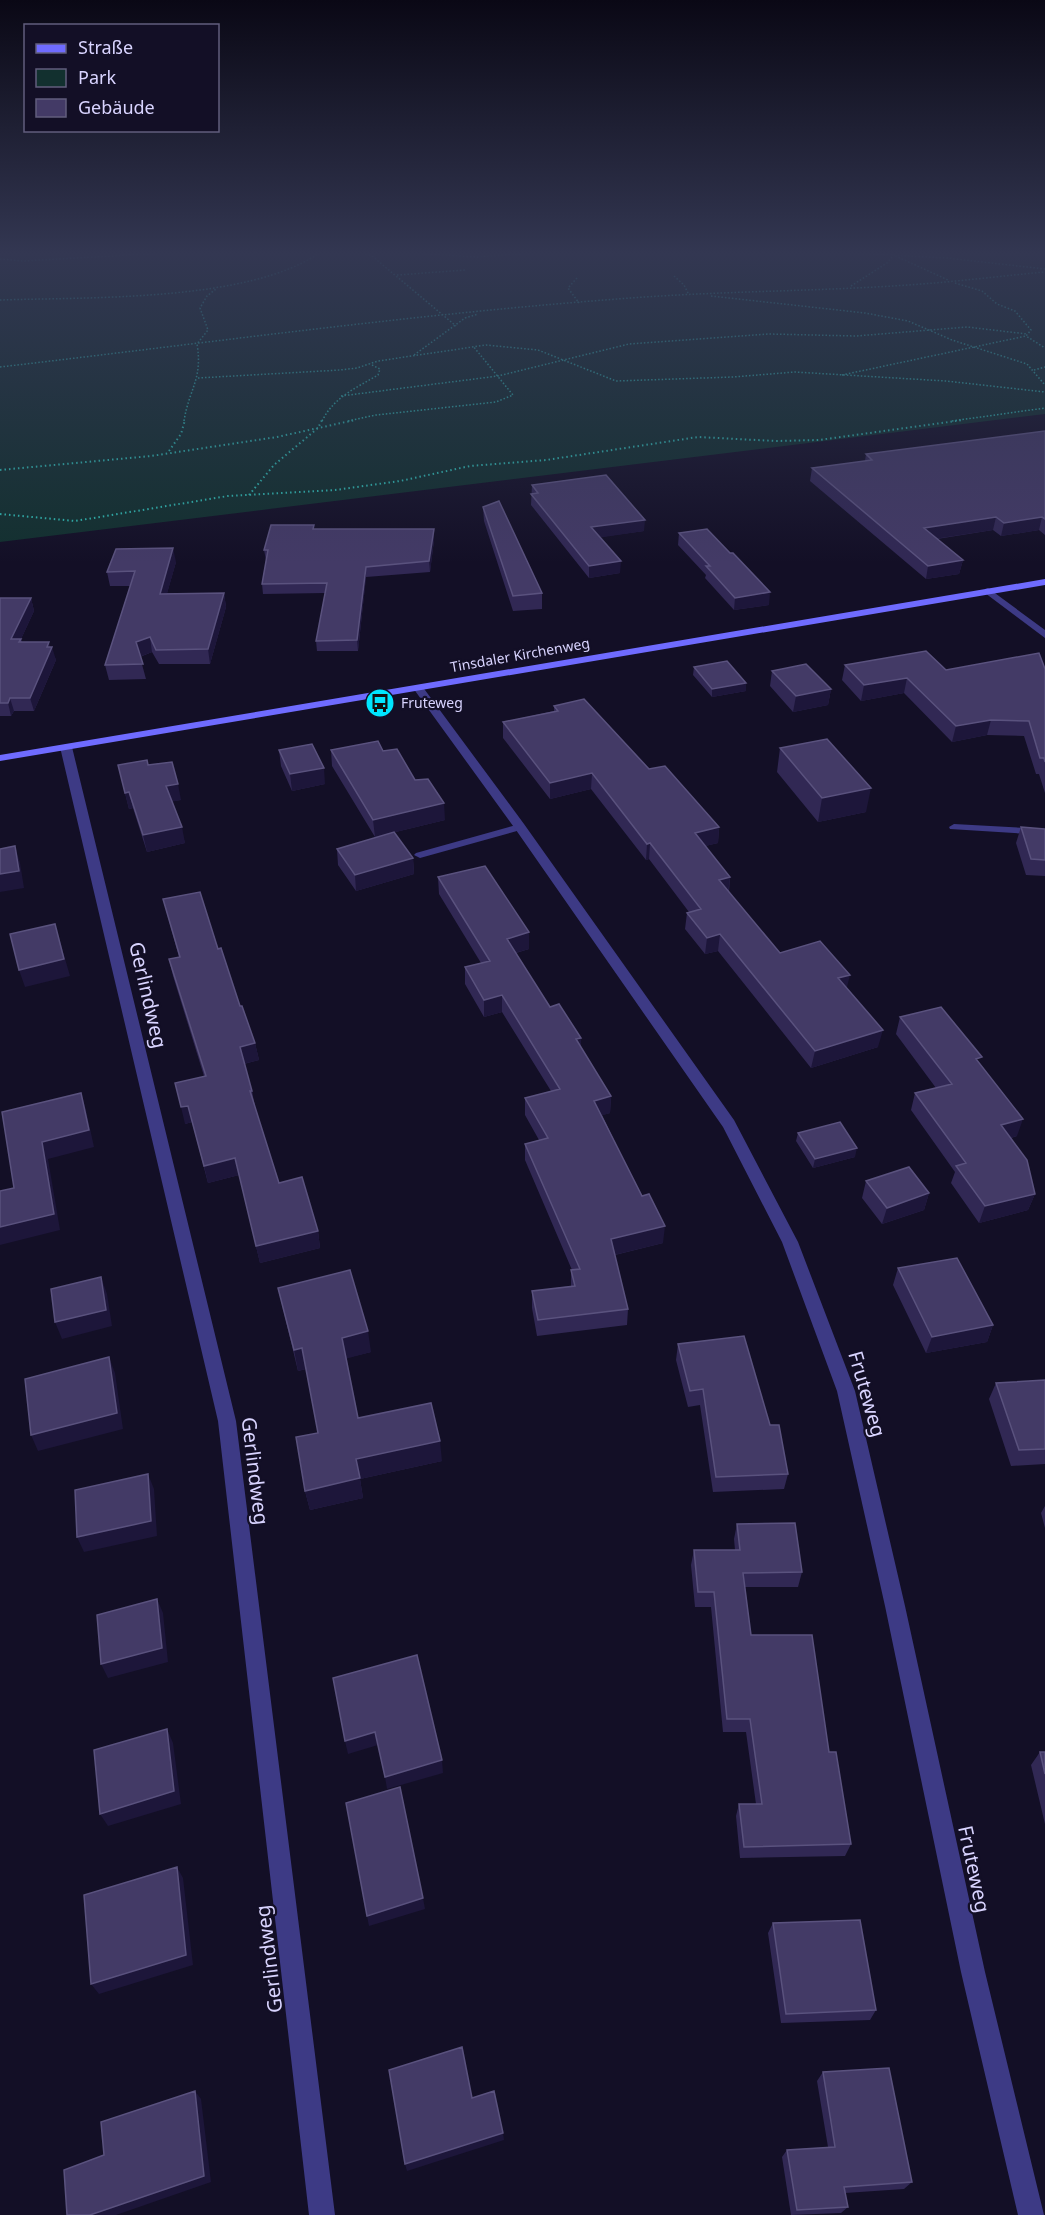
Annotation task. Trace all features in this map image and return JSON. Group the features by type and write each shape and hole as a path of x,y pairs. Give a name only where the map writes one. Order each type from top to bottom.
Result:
{"street":[{"name":"Tinsdaler Kirchenweg","path":"0,758 1045,582"},
{"path":"988,591 1045,635"},
{"name":"Fruteweg","path":"418,688 520,827 729,1124 790,1242 846,1391 896,1606 973,1972 1031,2215"},
{"name":"Gerlindweg","path":"66,747 227,1421 322,2215"}],"lane":[{"path":"420,855 520,827"},
{"path":"954,827 1045,832"}],"path":[{"path":"0,367 95,356"},
{"path":"168,452 179,439 184,428 187,402 198,378 199,356"},
{"path":"198,378 331,371 407,356"},
{"path":"0,470 57,463 140,458 277,437 376,414 420,412 496,402 513,395 482,356"},
{"path":"552,356 623,381 795,372 946,381 1045,392"},
{"path":"341,396 498,376 576,356"},
{"path":"836,376 937,356"},
{"path":"1004,356 1027,364 1045,385"},
{"path":"249,496 274,465 318,428 327,411 341,396 378,375 381,369 370,364"},
{"path":"1034,370 1045,367"},
{"path":"0,514 24,515 46,520 75,520 228,496 334,490 400,481 471,466 546,460 698,437 776,441 819,440 1045,408"}],"green space":[{"path":"0,356 1045,356 1045,414 0,542"}],"building":[{"path":"1045,431 1045,519 1042,517 1004,523 996,517 924,528 963,560 928,566 812,468 872,460 866,454"},
{"path":"606,475 645,520 591,527 621,561 589,566 531,494 538,493 532,485"},
{"path":"499,501 542,593 513,596 483,507"},
{"path":"271,525 314,525 313,529 434,529 429,561 366,567 357,640 316,641 327,583 262,584 268,550 264,550"},
{"path":"707,529 770,592 735,598 706,566 710,566 679,533"},
{"path":"173,548 160,594 224,593 208,649 156,650 150,637 136,642 143,664 105,665 135,571 107,572 116,549"},
{"path":"0,598 31,598 11,639 21,639 19,642 49,642 47,647 52,647 30,698 10,698 8,703 0,703"},
{"path":"926,651 946,670 1039,653 1045,669 1045,762 1044,758 1040,758 1029,721 991,720 956,726 907,678 864,685 845,665"},
{"path":"727,661 746,683 712,689 694,667"},
{"path":"806,664 831,689 796,696 772,671"},
{"path":"584,699 649,769 665,766 719,827 695,833 730,877 719,880 780,953 820,941 850,975 838,978 883,1030 815,1051 720,934 707,938 687,913 701,909 592,773 550,783 503,722 558,711 554,706"},
{"path":"827,739 871,788 822,798 780,748"},
{"path":"378,741 383,751 397,749 415,780 428,779 444,803 373,820 331,750"},
{"path":"312,744 324,768 290,774 279,750"},
{"path":"147,760 148,765 172,762 178,784 166,786 182,827 143,835 129,792 125,793 118,765"},
{"path":"1021,827 1045,829 1045,860 1031,859"},
{"path":"394,832 413,858 355,875 337,849"},
{"path":"15,846 19,871 0,874 0,849"},
{"path":"485,866 529,932 507,939 550,1007 559,1004 581,1038 576,1039 611,1096 594,1101 642,1196 649,1194 665,1226 611,1239 628,1309 538,1320 532,1291 575,1286 571,1270 580,1269 525,1144 548,1138 525,1098 560,1089 502,995 484,1000 465,967 490,961 438,877"},
{"path":"200,892 218,949 221,948 255,1043 240,1047 252,1091 250,1091 279,1183 302,1177 318,1231 256,1246 235,1158 204,1166 188,1106 181,1107 175,1083 206,1076 169,959 180,957 163,899"},
{"path":"55,924 64,959 19,970 10,934"},
{"path":"941,1007 982,1057 976,1059 1023,1119 1001,1125 1027,1160 1035,1194 985,1206 956,1166 966,1163 915,1093 952,1084 900,1017"},
{"path":"81,1093 89,1130 42,1142 54,1214 0,1227 0,1191 14,1188 2,1112"},
{"path":"840,1122 857,1148 815,1159 798,1133"},
{"path":"909,1167 929,1193 887,1208 866,1181"},
{"path":"957,1258 993,1325 932,1337 898,1268"},
{"path":"350,1270 368,1331 342,1338 358,1418 431,1403 440,1441 356,1459 360,1478 305,1491 296,1437 318,1433 302,1348 294,1350 278,1288"},
{"path":"101,1277 106,1310 55,1322 51,1289"},
{"path":"744,1336 770,1425 779,1425 788,1474 716,1477 703,1389 690,1391 678,1344"},
{"path":"109,1357 117,1413 31,1435 25,1379"},
{"path":"1045,1380 1045,1449 1019,1450 996,1383"},
{"path":"148,1474 151,1521 77,1537 75,1490"},
{"path":"795,1523 802,1572 743,1573 751,1635 812,1635 829,1752 836,1752 851,1844 744,1847 739,1804 762,1804 750,1719 727,1719 714,1592 698,1592 694,1550 740,1550 737,1524"},
{"path":"157,1599 162,1648 101,1664 97,1615"},
{"path":"417,1655 442,1760 385,1777 375,1732 345,1741 333,1678"},
{"path":"167,1729 174,1791 100,1814 94,1750"},
{"path":"1040,1752 1045,1752 1045,1774"},
{"path":"400,1787 423,1898 367,1916 346,1803"},
{"path":"177,1867 186,1955 91,1984 84,1895"},
{"path":"860,1920 876,2010 786,2014 773,1923"},
{"path":"462,2047 472,2098 494,2091 503,2133 405,2164 389,2070"},
{"path":"889,2068 912,2182 844,2187 848,2207 797,2210 787,2150 835,2147 823,2072"},
{"path":"195,2091 204,2176 90,2215 67,2215 64,2170 104,2155 101,2122"}],"place":[{"name":"Fruteweg","path":"380,703"}]}
